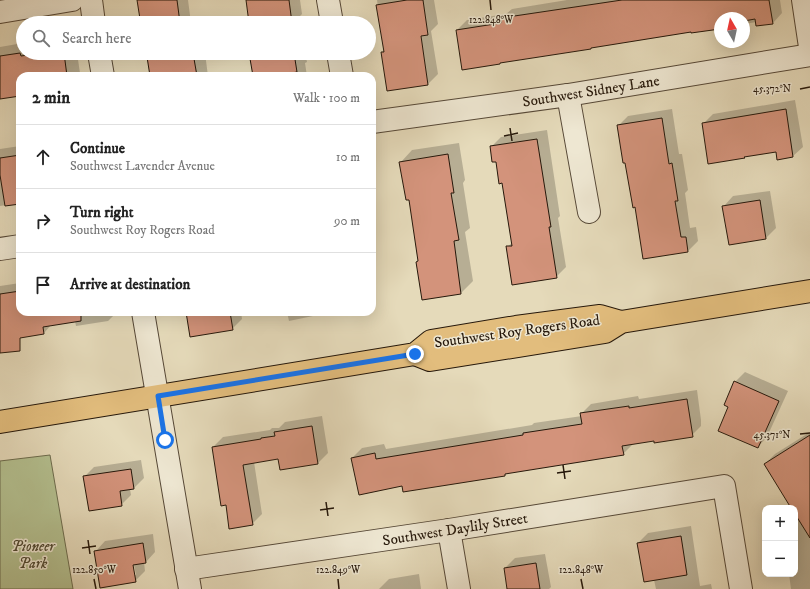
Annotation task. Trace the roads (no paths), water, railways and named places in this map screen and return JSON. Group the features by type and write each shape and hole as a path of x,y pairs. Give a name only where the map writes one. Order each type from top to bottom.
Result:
{"main road":[{"name":"Southwest Roy Rogers Road","path":"0,422 415,354 431,341 516,327 600,316 621,322 810,291"}],"street":[{"path":"0,12 72,0"},
{"path":"90,0 93,16"},
{"path":"328,0 331,16"},
{"path":"802,0 810,47"},
{"name":"Southwest Sidney Lane","path":"376,121 568,95 810,55"},
{"path":"100,60 102,72"},
{"path":"339,60 341,72"},
{"path":"568,95 589,212"},
{"path":"0,249 16,247"},
{"path":"144,316 188,579"},
{"name":"Southwest Daylily Street","path":"188,579 449,530 724,486 741,589"},
{"path":"449,530 459,589"}],"park label":[{"name":"Pioneer Park","path":"33,554"}]}
